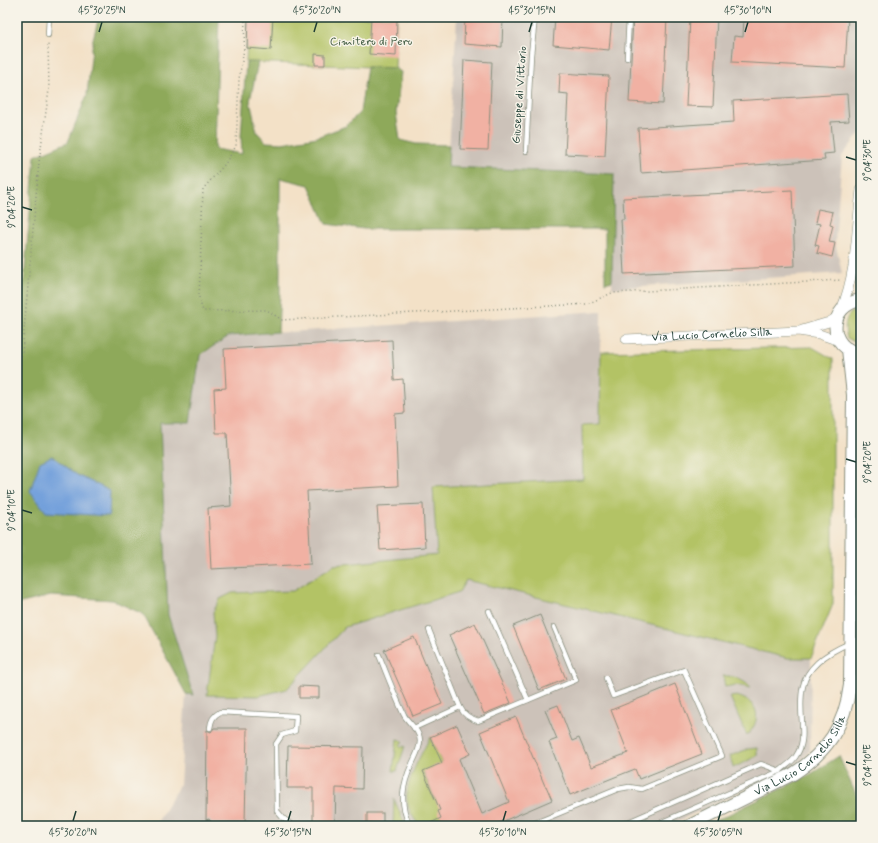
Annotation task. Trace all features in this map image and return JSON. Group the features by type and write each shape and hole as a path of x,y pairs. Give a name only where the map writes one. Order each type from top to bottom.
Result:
{"street":[{"path":"839,314 850,280 855,253 861,190"},
{"path":"855,253 861,277"},
{"name":"Via Lucio Cornelio Silla","path":"798,331 829,322 849,303 861,300"},
{"name":"Via Lucio Cornelio Silla","path":"689,826 793,774 806,765 819,754 831,739 844,714 850,685 853,394 844,345 835,329 839,314"},
{"name":"Via Lucio Cornelio Silla","path":"626,339 798,331 820,334 861,353"},
{"name":"Via Lucio Cornelio Silla","path":"853,394 861,369"}],"lane":[{"path":"48,35 49,17"},
{"name":"Giuseppe di Vittorio","path":"526,151 536,17"},
{"path":"627,58 629,17"},
{"path":"489,611 528,700"},
{"path":"429,630 460,707 467,717 478,721 576,680 554,627"},
{"name":"Via Lucio Cornelio Silla","path":"653,826 780,771 796,757 801,746 803,736 801,696 803,685 807,676 814,666 824,658 837,649 850,643"},
{"path":"379,655 405,716 418,733 420,740 419,749 408,772 403,797 403,809 410,826"},
{"path":"528,826 618,789 629,787 642,789 722,756 684,670 614,696 606,678"},
{"path":"414,728 460,707"},
{"path":"210,728 211,721 215,715 220,712 296,716 295,732 282,735 276,744 277,811 293,826"},
{"name":"Via Lucio Cornelio Silla","path":"619,826 761,764 780,771"}],"path":[{"path":"245,17 244,49 239,79 236,146 225,164 203,189 199,299 203,311 266,310 282,320 587,304 612,293 749,284 850,280"},
{"path":"17,408 39,162 49,90 48,35"}],"shaded area":[{"path":"457,17 861,17 861,132 842,156 835,242 842,273 612,288 614,174 448,167"},
{"path":"601,311 600,425 582,426 583,479 433,487 437,555 334,565 293,591 232,593 213,612 215,636 207,695 287,689 345,627 459,592 465,580 788,658 811,658 810,750 803,759 789,769 668,826 155,826 180,784 186,694 193,694 168,615 160,423 190,423 200,356 229,336"}],"green space":[{"path":"99,17 219,17 215,149 242,154 241,137 246,62 258,62 250,101 257,132 266,142 282,143 317,137 346,126 360,112 367,67 395,68 401,72 396,113 400,140 416,144 449,145 448,167 614,174 612,281 605,283 605,229 364,229 326,224 309,185 280,178 280,293 278,332 229,336 200,355 190,423 160,423 168,615 193,695 186,694 143,614 112,600 51,596 17,604 17,359 35,156 68,142 87,95 93,39","holes":["52,456 77,475 110,491 108,516"]},
{"name":"Cimitero di Pero","path":"248,17 397,17 395,68 246,62"},
{"path":"861,309 860,344 847,338 845,324 848,315"},
{"path":"812,347 833,359 833,604 811,658 788,658 466,580 459,592 345,627 287,689 258,696 207,695 215,636 213,612 220,599 232,593 293,591 334,565 437,555 433,487 583,479 582,425 600,424 601,352"},
{"path":"723,676 738,678 748,684 751,688 736,685 725,687"},
{"path":"737,696 750,703 756,712 755,724 747,736 730,697"},
{"path":"430,737 442,763 423,772 435,800 448,794 437,826 420,826 410,811 407,801 407,793 414,768"},
{"path":"397,739 403,742 400,744 401,747 405,746 397,771 393,771"},
{"path":"757,748 757,756 733,768 730,756 748,749"},
{"path":"839,756 861,806 861,826 711,826 715,821 811,774"},
{"path":"394,799 404,822 404,826 393,826"}],"water":[{"path":"52,456 77,475 110,491 109,516 46,512 30,491 40,462"}],"building":[{"path":"248,17 273,17 271,50 247,48"},
{"path":"371,17 397,17 396,56 369,54"},
{"path":"465,17 503,17 502,47 464,44"},
{"path":"555,17 612,17 609,50 553,45"},
{"path":"633,17 667,17 663,104 629,102"},
{"path":"690,17 717,17 713,107 686,106"},
{"path":"744,17 848,17 845,68 732,62 734,36 743,37"},
{"path":"315,54 325,55 325,65 315,65"},
{"path":"464,60 492,62 488,150 460,149"},
{"path":"560,73 609,76 605,156 565,154 568,94 559,93"},
{"path":"847,94 849,121 831,122 834,153 824,154 825,160 641,173 638,128 734,122 733,101"},
{"path":"792,190 795,266 624,274 621,219 624,219 623,198"},
{"path":"818,209 833,212 830,224 833,225 829,242 835,243 832,257 817,253 819,246 815,245 820,224 815,223"},
{"path":"392,340 394,380 403,379 405,413 395,414 398,486 307,491 311,564 211,569 208,508 231,506 227,433 216,433 214,389 226,388 224,349"},
{"path":"423,504 425,547 380,550 377,506"},
{"path":"540,615 566,679 539,690 513,626"},
{"path":"475,623 511,703 484,714 449,635"},
{"path":"414,637 442,704 413,716 384,650"},
{"path":"675,684 702,754 639,779 635,769 570,795 549,742 557,739 545,710 558,705 572,741 579,738 591,767 628,753 611,710"},
{"path":"299,686 319,687 319,698 299,698"},
{"path":"516,717 552,800 492,826 424,826 441,818 438,811 440,810 423,771 442,763 430,737 457,725 470,754 459,759 482,814 509,802 480,732"},
{"path":"214,728 247,728 245,823 212,823 209,819 206,820 207,730 211,732"},
{"path":"288,746 363,747 362,789 336,788 335,826 313,826 313,788 287,788"},
{"path":"367,813 383,813 383,824 367,824"}]}
